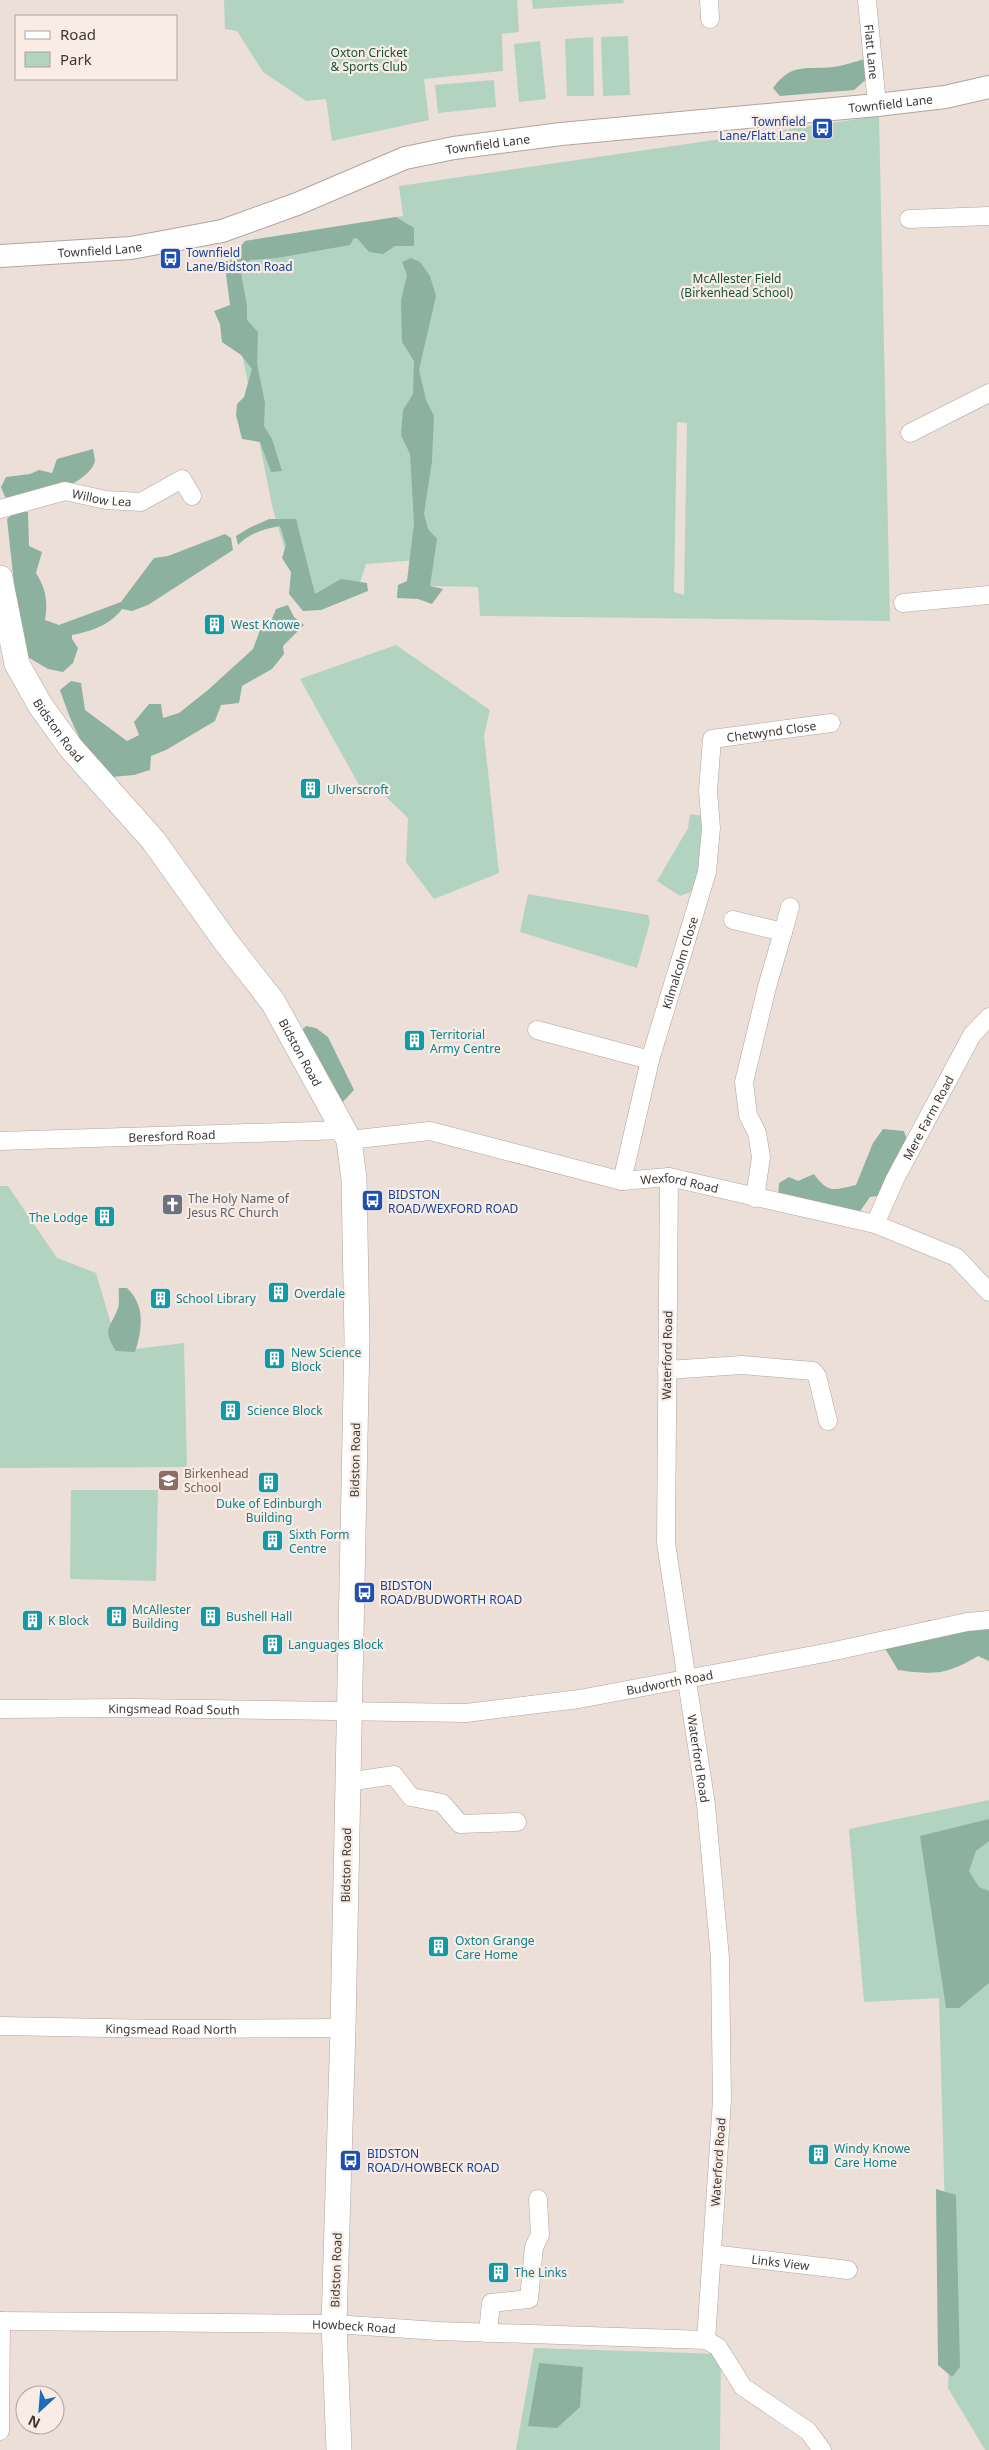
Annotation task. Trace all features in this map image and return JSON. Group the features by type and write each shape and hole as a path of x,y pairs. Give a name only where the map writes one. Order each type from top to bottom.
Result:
{"main road":[{"name":"Bidston Road","path":"0,578 17,664 40,705 71,748 153,840 232,951 273,1002 347,1135 354,1179 356,1343 343,2028 334,2324 338,2450"}],"street":[{"path":"710,0 710,20"},
{"name":"Flatt Lane","path":"867,0 877,105"},
{"name":"Townfield Lane","path":"0,256 130,248 222,231 298,204 405,158 454,148 561,134 877,105 945,97 989,88"},
{"path":"909,219 989,216"},
{"path":"910,433 989,393"},
{"name":"Willow Lea","path":"0,509 65,491 106,500 141,502 182,479 192,496"},
{"path":"903,603 989,595"},
{"name":"Chetwynd Close","path":"712,740 831,724"},
{"name":"Kilmalcolm Close","path":"622,1182 650,1060 707,872 711,828 708,791 712,740"},
{"path":"755,1198 761,1157 757,1133 748,1115 744,1082 767,987 790,907"},
{"path":"733,920 784,932"},
{"name":"Mere Farm Road","path":"875,1224 896,1179 972,1035 989,1017"},
{"path":"537,1030 650,1060"},
{"name":"Wexford Road","path":"347,1135 430,1131 622,1182 669,1177 875,1224 956,1257 989,1292"},
{"name":"Beresford Road","path":"0,1142 347,1135"},
{"name":"Waterford Road","path":"669,1177 666,1543 706,1805 720,1958 722,2100 706,2340"},
{"path":"667,1370 742,1365 813,1371 817,1376 828,1421"},
{"name":"Budworth Road","path":"348,1712 466,1713 579,1699 830,1652 967,1622 989,1620"},
{"name":"Kingsmead Road South","path":"0,1709 131,1708 348,1712"},
{"path":"347,1782 394,1775 411,1797 442,1803 460,1824 517,1822"},
{"name":"Kingsmead Road North","path":"0,2026 161,2029 343,2028"},
{"path":"488,2333 490,2303 530,2298 534,2247 540,2236 538,2199"},
{"name":"Links View","path":"712,2254 848,2270"},
{"path":"0,2431 1,2321"},
{"name":"Howbeck Road","path":"1,2321 334,2324 488,2333 706,2340"},
{"path":"706,2340 718,2347 744,2387 808,2431 822,2450"}],"green space":[{"name":"Oxton Cricket & Sports Club","path":"224,0 517,0 519,32 502,34 503,71 424,79 429,120 332,141 326,99 306,101 263,72 237,31 225,29"},
{"path":"532,0 623,0 624,3 533,9"},
{"path":"628,36 630,95 603,96 601,37"},
{"path":"593,37 594,96 567,96 565,39"},
{"path":"540,41 546,99 519,102 514,44"},
{"path":"864,59 869,77 854,90 780,96 773,88 786,74 793,71 849,64"},
{"path":"494,80 496,107 438,113 435,85"},
{"name":"McAllester Field (Birkenhead School)","path":"879,116 890,621 480,616 478,587 430,586 430,559 366,564 356,595 303,611 272,506 225,267 245,241 403,216 399,186","holes":["677,422 687,423 684,595 674,592"]},
{"path":"396,217 414,228 414,246 395,246 383,254 369,252 357,238 353,239 350,245 277,258 250,260 241,273 247,306 247,320 258,332 257,364 265,403 264,426 272,439 282,471 271,472 260,442 242,439 236,415 237,404 244,397 252,369 241,355 222,342 220,324 214,311 230,305 225,267 245,241"},
{"path":"411,258 420,262 430,276 436,296 419,370 426,400 434,416 432,461 424,514 428,529 437,539 430,586 443,589 432,604 418,599 397,598 398,585 407,581 414,523 410,454 401,435 403,410 413,394 414,361 402,342 401,300 407,275 402,262"},
{"path":"93,449 95,461 91,469 75,482 53,494 24,506 5,497 1,487 6,477 30,474 39,470 52,473 57,459"},
{"path":"15,512 28,512 29,546 42,552 36,573 45,595 45,620 59,625 121,602 154,558 168,556 225,534 231,538 233,550 148,605 132,611 122,609 106,623 87,632 72,635 72,639 78,648 73,663 63,672 48,669 26,656 17,611 7,519"},
{"path":"269,519 296,519 315,594 341,579 367,583 368,591 321,610 303,611 289,594 291,572 282,558 286,545 280,526 258,532 247,537 238,545 236,536"},
{"path":"288,605 294,617 304,625 283,646 284,654 272,669 242,686 239,703 221,705 215,721 166,750 151,756 150,770 134,775 112,777 102,769 86,749 74,726 60,690 71,681 81,683 85,710 127,741 139,735 134,722 149,704 161,704 163,718 179,713 208,690 253,649 260,630 269,626 276,609"},
{"path":"396,645 490,710 484,735 499,873 434,899 406,862 408,818 377,788 364,794 300,679"},
{"path":"690,814 710,817 700,889 680,896 657,881 688,828"},
{"path":"528,894 648,915 650,922 637,968 520,932"},
{"path":"306,1026 316,1028 328,1037 354,1090 338,1107 299,1033"},
{"path":"883,1129 904,1131 907,1140 883,1195 870,1197 858,1214 778,1197 779,1183 789,1177 798,1181 814,1174 823,1185 832,1189 856,1185 873,1143"},
{"path":"0,1186 8,1186 57,1258 96,1273 119,1351 184,1343 187,1467 0,1468"},
{"path":"119,1288 127,1288 133,1295 140,1310 141,1327 135,1352 116,1351 108,1333 119,1306"},
{"path":"71,1490 158,1490 156,1581 70,1579"},
{"path":"929,1620 947,1627 989,1620 989,1661 978,1656 957,1667 931,1673 898,1670 881,1642"},
{"path":"989,1800 989,2450 985,2450 948,2388 949,2356 939,1998 864,2002 849,1829"},
{"path":"989,1819 989,1841 976,1851 969,1871 979,1887 989,1891 989,1983 959,2008 946,2008 920,1836"},
{"path":"936,2189 956,2195 960,2367 952,2377 938,2365"},
{"path":"534,2348 721,2354 720,2450 516,2450"},
{"path":"539,2363 583,2367 580,2407 557,2428 528,2426"}],"place":[{"name":"Townfield Lane/Flatt Lane","path":"822,128"},
{"name":"Townfield Lane/Bidston Road","path":"170,259"},
{"name":"West Knowe","path":"215,624"},
{"name":"Ulverscroft","path":"311,789"},
{"name":"Territorial Army Centre","path":"414,1041"},
{"name":"BIDSTON ROAD/WEXFORD ROAD","path":"372,1201"},
{"name":"The Holy Name of Jesus RC Church","path":"172,1205"},
{"name":"The Lodge","path":"104,1217"},
{"name":"Overdale","path":"278,1293"},
{"name":"School Library","path":"160,1298"},
{"name":"New Science Block","path":"275,1359"},
{"name":"Science Block","path":"231,1410"},
{"name":"Birkenhead School","path":"168,1480"},
{"name":"Duke of Edinburgh Building","path":"269,1482"},
{"name":"Sixth Form Centre","path":"273,1541"},
{"name":"BIDSTON ROAD/BUDWORTH ROAD","path":"364,1592"},
{"name":"McAllester Building","path":"116,1616"},
{"name":"Bushell Hall","path":"210,1616"},
{"name":"K Block","path":"32,1620"},
{"name":"Languages Block","path":"272,1644"},
{"name":"Oxton Grange Care Home","path":"439,1947"},
{"name":"Windy Knowe Care Home","path":"818,2155"},
{"name":"BIDSTON ROAD/HOWBECK ROAD","path":"351,2160"},
{"name":"The Links","path":"498,2272"}]}
